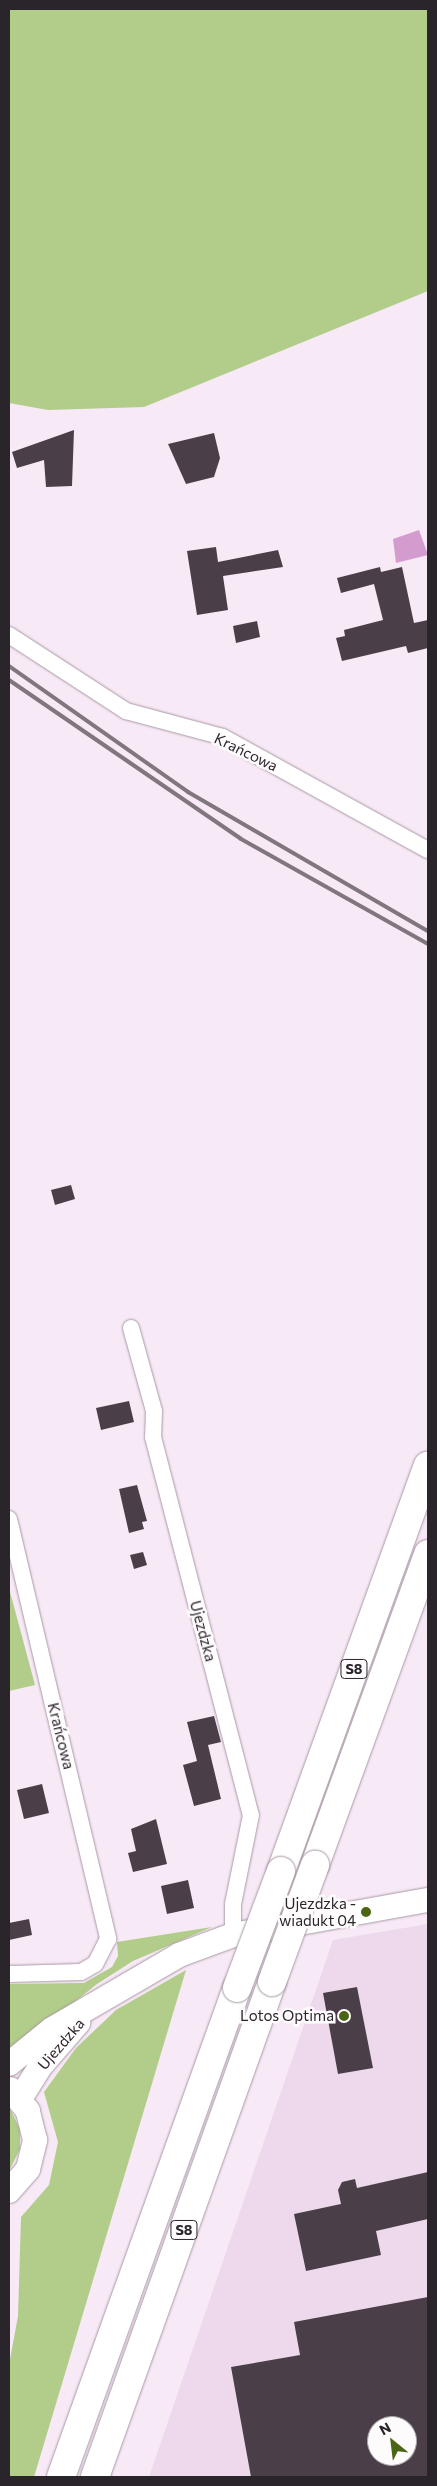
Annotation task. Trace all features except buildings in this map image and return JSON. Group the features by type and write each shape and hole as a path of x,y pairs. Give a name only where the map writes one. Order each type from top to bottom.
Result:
{"highway":[{"name":"S8","path":"61,2477 428,1466"},
{"name":"S8","path":"95,2477 428,1554"}],"main road":[{"name":"Ujezdzka","path":"9,2064 52,2029 107,1993 179,1954 233,1936 428,1900"},
{"name":"Ujezdzka","path":"14,2093 107,1993"},
{"path":"9,2191 28,2169 35,2140 14,2093"}],"street":[{"name":"Krańcowa","path":"9,635 126,711 223,737 428,850"},
{"name":"Ujezdzka","path":"131,1328 154,1411 153,1437 251,1815 233,1904 233,1936"},
{"name":"Krańcowa","path":"9,1519 107,1923 103,1953 81,1972 9,1974"}],"shaded area":[{"path":"419,530 428,555 396,563 393,539"},
{"path":"428,1924 428,2477 149,2477 333,1940"}],"green space":[{"path":"9,9 428,9 428,291 144,407 48,410 9,403"},
{"path":"9,1588 35,1685 9,1691"},
{"path":"212,1927 133,1961 97,1984 9,2054 9,1984 84,1983 112,1967 118,1956 117,1942"},
{"path":"186,1970 34,2477 9,2477 9,2365 18,2316 21,2217 49,2185 58,2142 44,2092 76,2048 116,2010"},
{"path":"9,2107 20,2129 20,2149 9,2171"}],"railway":[{"path":"9,666 188,792 428,931"},
{"path":"9,680 241,839 428,944"}],"place":[{"name":"Ujezdzka - wiadukt 04","path":"366,1912"},
{"name":"Lotos Optima","path":"344,2016"}]}
